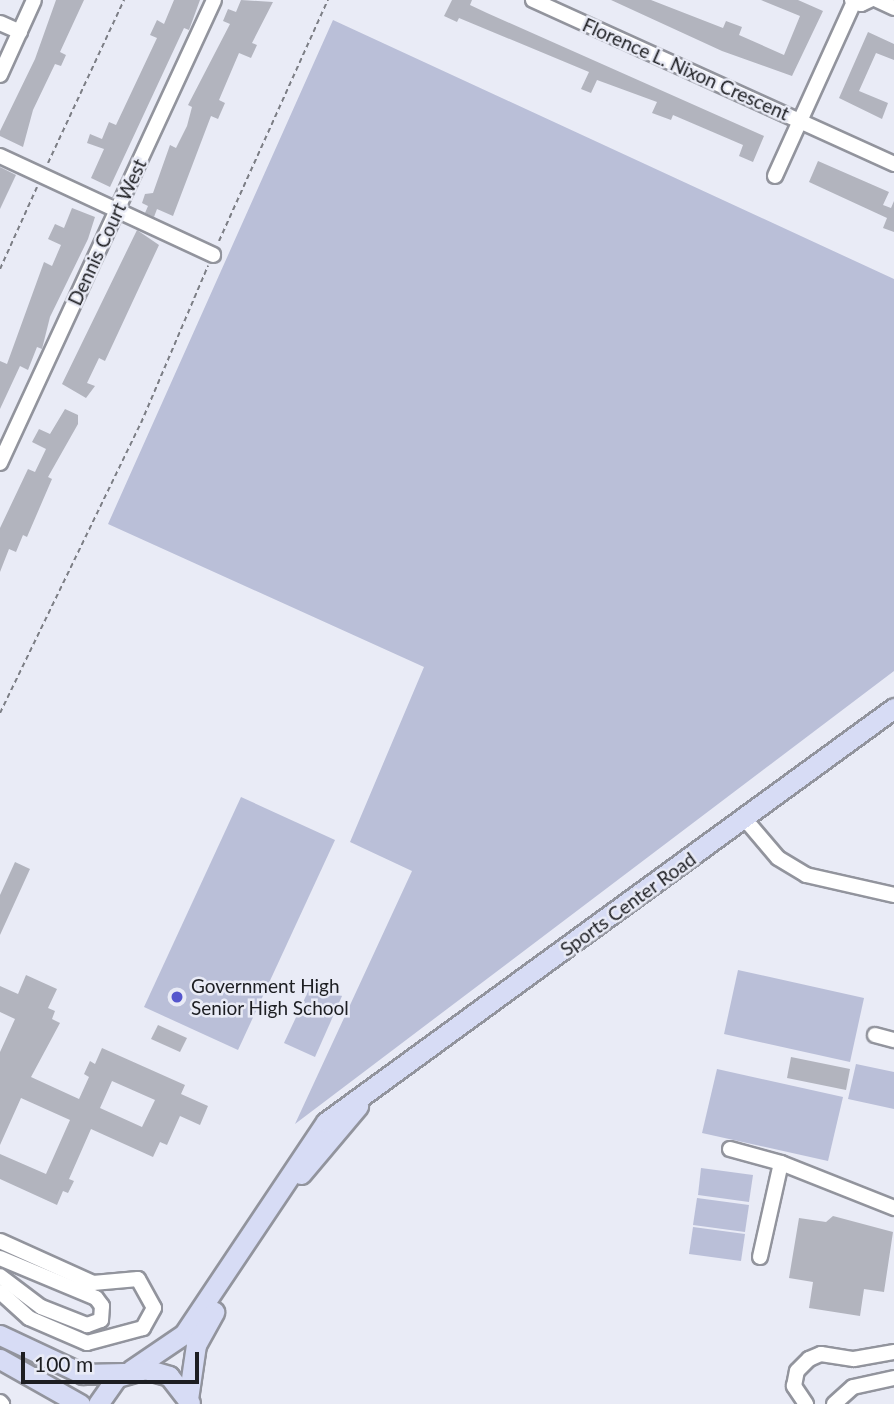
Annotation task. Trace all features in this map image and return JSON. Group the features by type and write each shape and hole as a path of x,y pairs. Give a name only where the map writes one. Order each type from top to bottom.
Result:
{"main road":[{"name":"Sports Center Road","path":"98,1404 106,1388 184,1334 326,1122 363,1100 894,708"},
{"name":"Sports Center Road","path":"189,1402 192,1357 205,1326 285,1197 363,1100"},
{"path":"0,1335 83,1374 161,1372 176,1381 189,1402"},
{"path":"0,1359 80,1404"}],"street":[{"path":"0,75 34,0"},
{"name":"Dennis Court West","path":"0,463 214,0"},
{"name":"Florence L. Nixon Crescent","path":"533,0 894,164"},
{"path":"775,176 853,1 870,0"},
{"path":"877,0 894,8"},
{"path":"0,23 19,32"},
{"path":"0,156 213,255"},
{"path":"744,818 778,858 806,875 894,895"},
{"path":"875,1035 894,1040"},
{"path":"730,1149 781,1163 894,1208"},
{"path":"760,1256 781,1163"},
{"path":"0,1241 93,1283 138,1279 154,1308 143,1328 87,1343 29,1318 0,1292"},
{"path":"0,1258 96,1298 103,1306 101,1320 87,1325 41,1307 0,1276"},
{"path":"806,1404 794,1386 797,1371 809,1359 894,1352"},
{"path":"834,1404 853,1387 894,1378"}],"path":[{"path":"0,269 124,0"},
{"path":"0,713 135,435 328,0"}],"shaded area":[{"path":"333,20 894,279 894,671 295,1124 412,871 350,842 424,667 108,524"},
{"path":"241,797 335,840 238,1050 144,1007"},
{"path":"738,970 864,998 850,1062 724,1034"},
{"path":"312,983 342,996 315,1057 284,1043"},
{"path":"856,1064 894,1072 894,1109 848,1099"},
{"path":"717,1069 843,1097 828,1161 702,1133"},
{"path":"701,1168 753,1175 749,1202 698,1195"},
{"path":"697,1198 749,1205 745,1232 693,1225"},
{"path":"693,1227 745,1234 741,1261 689,1254"}],"building":[{"path":"56,0 84,0 60,52 66,55 61,66 55,64 33,110 23,147 0,136 0,131 35,59"},
{"path":"174,0 200,0 189,30 184,28 110,187 91,178 104,149 87,143 90,134 102,139 109,122 116,125 157,38 150,35 157,20 164,24"},
{"path":"241,0 273,2 252,43 257,45 251,58 239,53 219,100 225,103 218,119 211,116 173,216 157,209 154,217 145,213 148,206 142,203 145,194 153,193 170,145 176,148 187,126 192,107 188,105 230,24 223,21 228,9 236,12"},
{"path":"452,0 472,0 470,5 487,13 764,136 753,162 739,156 743,145 673,115 671,120 652,113 657,102 597,80 591,93 581,89 589,72 459,18 457,22 444,16"},
{"path":"611,0 651,0 723,28 726,21 742,27 739,35 784,55 800,16 761,0 798,0 823,11 792,76 722,51"},
{"path":"868,32 894,44 894,60 876,53 859,91 888,103 882,119 839,98"},
{"path":"818,161 889,192 883,205 891,208 894,201 894,232 883,228 887,218 809,182"},
{"path":"0,167 16,175 0,209"},
{"path":"72,208 95,217 88,239 50,317 42,349 37,347 28,370 20,366 0,409 0,361 7,364 44,262 52,266 61,245 48,239 55,224 64,228"},
{"path":"137,230 159,245 105,361 99,358 87,383 95,386 86,398 62,384"},
{"path":"65,409 78,415 78,424 48,477 52,479 27,537 23,535 16,552 9,549 0,572 0,528 28,469 35,472 46,449 32,442 39,429 50,434"},
{"path":"15,862 30,869 0,935 0,895"},
{"path":"26,975 57,989 48,1008 55,1011 52,1019 60,1023 31,1077 79,1099 89,1077 84,1074 90,1061 95,1064 102,1048 185,1085 181,1094 208,1106 200,1125 180,1116 167,1145 160,1142 153,1157 91,1129 69,1179 74,1181 68,1193 63,1191 57,1205 0,1179 0,1154 46,1174 70,1120 21,1098 0,1145 0,1052 15,1019 0,1012 0,986 18,994","holes":["112,1081 155,1100 142,1127 100,1108"]},
{"path":"158,1025 187,1038 180,1052 151,1039"},
{"path":"791,1057 850,1069 846,1090 787,1078"},
{"path":"833,1216 893,1232 884,1292 864,1289 860,1316 809,1308 813,1282 789,1278 799,1218 826,1222"}],"place":[{"name":"Government High Senior High School","path":"177,997"}]}
